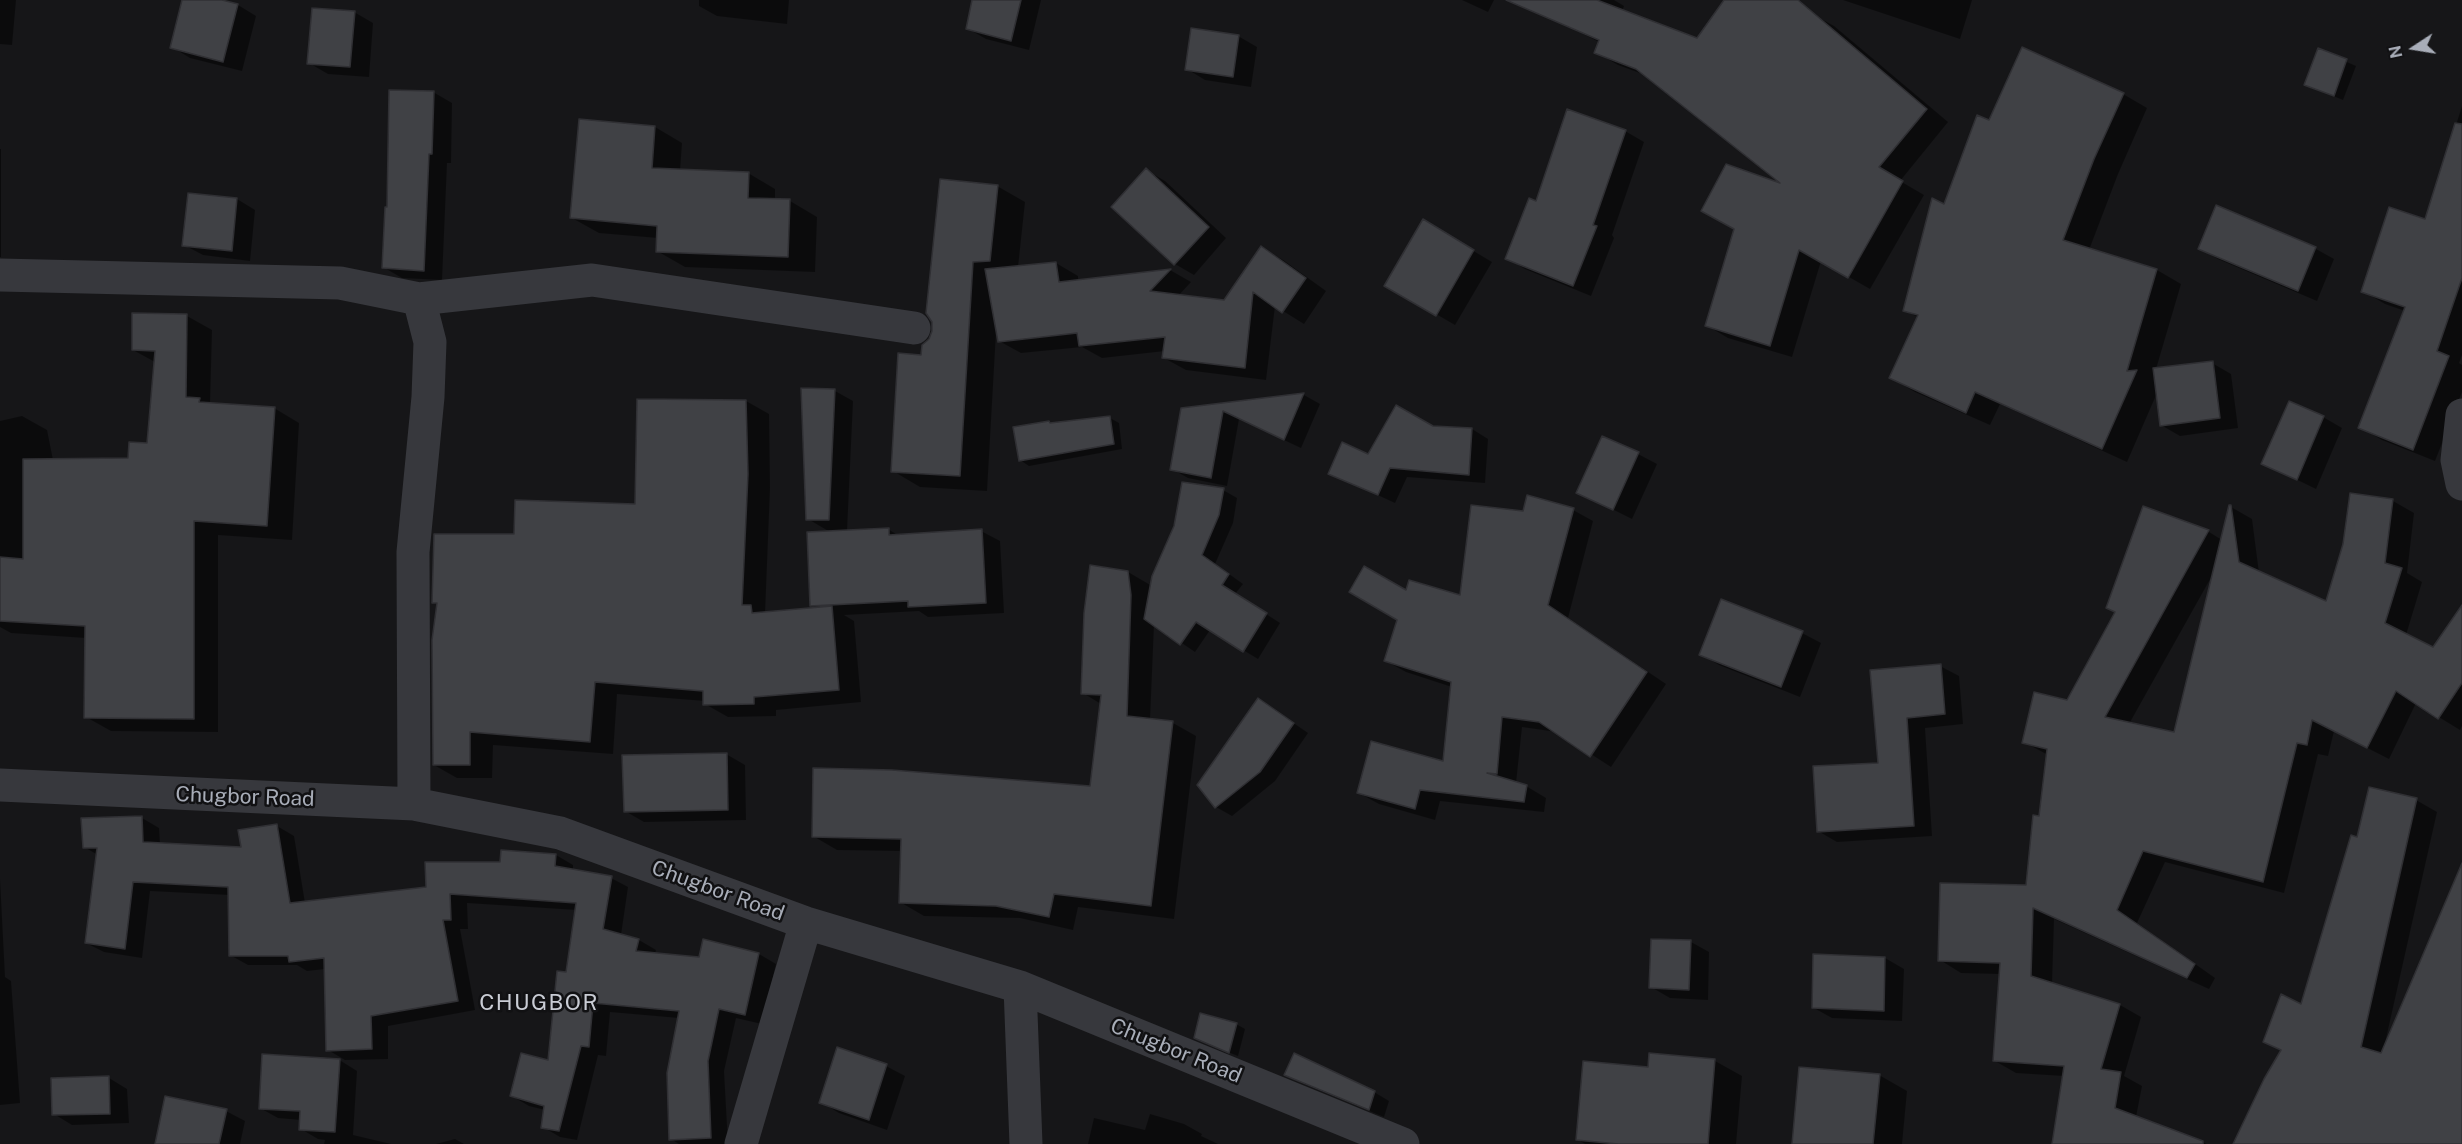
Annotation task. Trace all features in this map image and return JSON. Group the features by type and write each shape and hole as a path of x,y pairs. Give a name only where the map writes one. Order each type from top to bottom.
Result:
{"street":[{"path":"0,275 340,283 419,298 592,280 914,328"},
{"path":"414,804 413,552 428,397 430,342 419,298"},
{"path":"2462,416 2457,460 2462,484"},
{"name":"Chugbor Road","path":"0,785 414,804 560,833 806,923 1020,987 1403,1144"},
{"path":"741,1144 806,923"},
{"path":"1020,987 1026,1144"}],"building":[{"path":"182,0 222,0 238,4 223,62 170,48"},
{"path":"972,0 1021,0 1011,41 966,29"},
{"path":"1506,0 1597,0 1697,38 1724,0 1798,0 1927,109 1879,167 1903,181 1848,278 1799,250 1770,346 1705,326 1734,229 1701,211 1726,164 1780,183 1636,69 1594,53 1599,40"},
{"path":"312,8 355,11 350,67 307,64"},
{"path":"1191,28 1239,35 1233,77 1185,70"},
{"path":"2022,47 2124,93 2094,159 2063,240 2157,269 2127,371 2137,370 2102,449 1975,392 1966,413 1889,378 1918,315 1903,311 1932,198 1944,204 1977,115 1989,120"},
{"path":"2318,48 2347,59 2334,96 2304,85"},
{"path":"389,90 434,91 424,271 382,268 385,207 387,207"},
{"path":"1567,109 1626,130 1593,225 1597,226 1573,286 1505,259 1529,198 1536,201"},
{"path":"579,119 655,126 652,168 749,172 748,198 790,199 788,257 656,252 657,226 570,218"},
{"path":"2455,123 2462,124 2462,278 2437,351 2449,356 2413,450 2358,428 2405,307 2361,292 2389,207 2425,219"},
{"path":"1146,168 1209,227 1174,265 1111,207"},
{"path":"940,179 998,185 990,261 973,262 960,476 891,472 898,353 921,355 922,345 929,339 932,331 932,322 926,313"},
{"path":"188,193 237,198 232,251 182,246"},
{"path":"2216,205 2316,247 2298,291 2198,249"},
{"path":"1423,219 1474,250 1436,316 1384,286"},
{"path":"1261,246 1306,278 1282,313 1253,292 1245,368 1162,358 1165,337 1079,346 1077,333 998,342 985,269 1056,262 1059,282 1171,269 1150,291 1224,300"},
{"path":"132,313 187,314 186,397 200,398 199,402 275,407 267,526 194,521 194,719 84,718 85,626 0,621 0,557 23,559 23,459 128,458 129,442 147,443 155,351 132,350"},
{"path":"2213,361 2220,418 2160,426 2153,368"},
{"path":"801,388 835,389 829,520 806,520"},
{"path":"1304,393 1284,440 1223,411 1211,478 1170,470 1181,408"},
{"path":"637,399 746,400 748,474 742,605 751,605 752,613 832,606 839,690 754,697 754,704 703,705 703,691 595,682 590,742 470,732 470,765 433,765 432,640 437,603 432,603 434,534 514,534 515,500 635,504"},
{"path":"2289,401 2324,416 2297,480 2261,464"},
{"path":"1396,405 1433,426 1472,428 1469,475 1390,468 1378,495 1328,474 1342,442 1368,454"},
{"path":"1110,416 1114,444 1019,461 1013,427 1049,421 1050,423"},
{"path":"1602,436 1639,452 1613,510 1576,493"},
{"path":"1182,482 1224,488 1219,515 1202,555 1229,574 1222,585 1267,613 1243,652 1196,622 1180,645 1144,619 1152,576 1174,526"},
{"path":"2350,493 2393,499 2385,563 2402,568 2385,623 2433,647 2462,605 2462,683 2438,719 2396,691 2367,748 2312,720 2307,745 2297,743 2263,882 2143,851 2117,910 2195,964 2187,978 2033,908 2031,976 2120,1004 2101,1069 2121,1072 2115,1108 2203,1141 2203,1144 2052,1144 2064,1066 1993,1061 2000,963 1938,961 1940,883 2026,885 2033,815 2039,816 2047,749 2022,743 2034,692 2067,700 2115,612 2106,608 2143,506 2209,530 2105,717 2174,732 2229,505 2231,505 2239,562 2326,601 2343,544"},
{"path":"1527,495 1574,508 1548,605 1647,672 1590,757 1539,722 1502,717 1497,774 1487,773 1527,785 1524,802 1420,790 1415,809 1357,793 1371,741 1443,761 1451,682 1384,661 1397,620 1349,592 1364,566 1406,590 1409,580 1460,595 1471,505 1523,511"},
{"path":"889,528 889,535 982,529 986,603 908,607 908,601 810,606 807,532"},
{"path":"1090,565 1128,571 1131,595 1127,716 1173,721 1151,906 1054,894 1049,917 996,906 899,903 901,839 812,837 813,768 892,770 1090,786 1101,695 1081,694 1084,613"},
{"path":"1721,599 1803,631 1781,687 1699,655"},
{"path":"1941,664 1945,714 1907,718 1914,826 1817,832 1813,766 1878,763 1870,670"},
{"path":"1258,698 1294,723 1260,772 1215,808 1197,785"},
{"path":"727,753 728,810 624,812 622,755"},
{"path":"2369,787 2417,798 2361,1047 2381,1053 2462,863 2462,1144 2233,1144 2264,1079 2281,1050 2263,1042 2281,994 2301,1004 2351,835 2357,837"},
{"path":"142,816 143,842 241,847 238,830 277,824 290,903 426,887 425,862 500,862 501,850 556,854 555,866 612,876 603,929 639,939 636,951 699,957 703,939 759,953 745,1015 719,1009 708,1061 711,1138 669,1140 667,1073 679,1011 593,1003 589,1047 581,1046 559,1131 541,1128 544,1106 510,1096 521,1053 548,1060 557,971 566,972 576,903 450,894 451,920 443,920 458,1001 371,1016 372,1049 326,1051 324,958 289,962 288,956 229,956 228,887 133,882 125,949 85,943 97,848 83,848 81,818"},
{"path":"1651,939 1691,940 1689,990 1649,988"},
{"path":"1813,954 1885,957 1884,1011 1812,1008"},
{"path":"1200,1013 1237,1023 1229,1053 1194,1038"},
{"path":"837,1047 887,1064 869,1120 819,1103"},
{"path":"1294,1053 1375,1091 1369,1110 1284,1075"},
{"path":"1649,1053 1715,1059 1708,1144 1618,1144 1576,1140 1583,1061 1648,1067"},
{"path":"262,1054 340,1059 335,1132 299,1130 300,1111 259,1109"},
{"path":"1799,1067 1880,1074 1873,1144 1792,1144"},
{"path":"109,1076 110,1114 52,1115 51,1078"},
{"path":"165,1096 227,1109 219,1144 155,1144"}],"district":[{"name":"CHUGBOR","path":"539,1003"}]}
